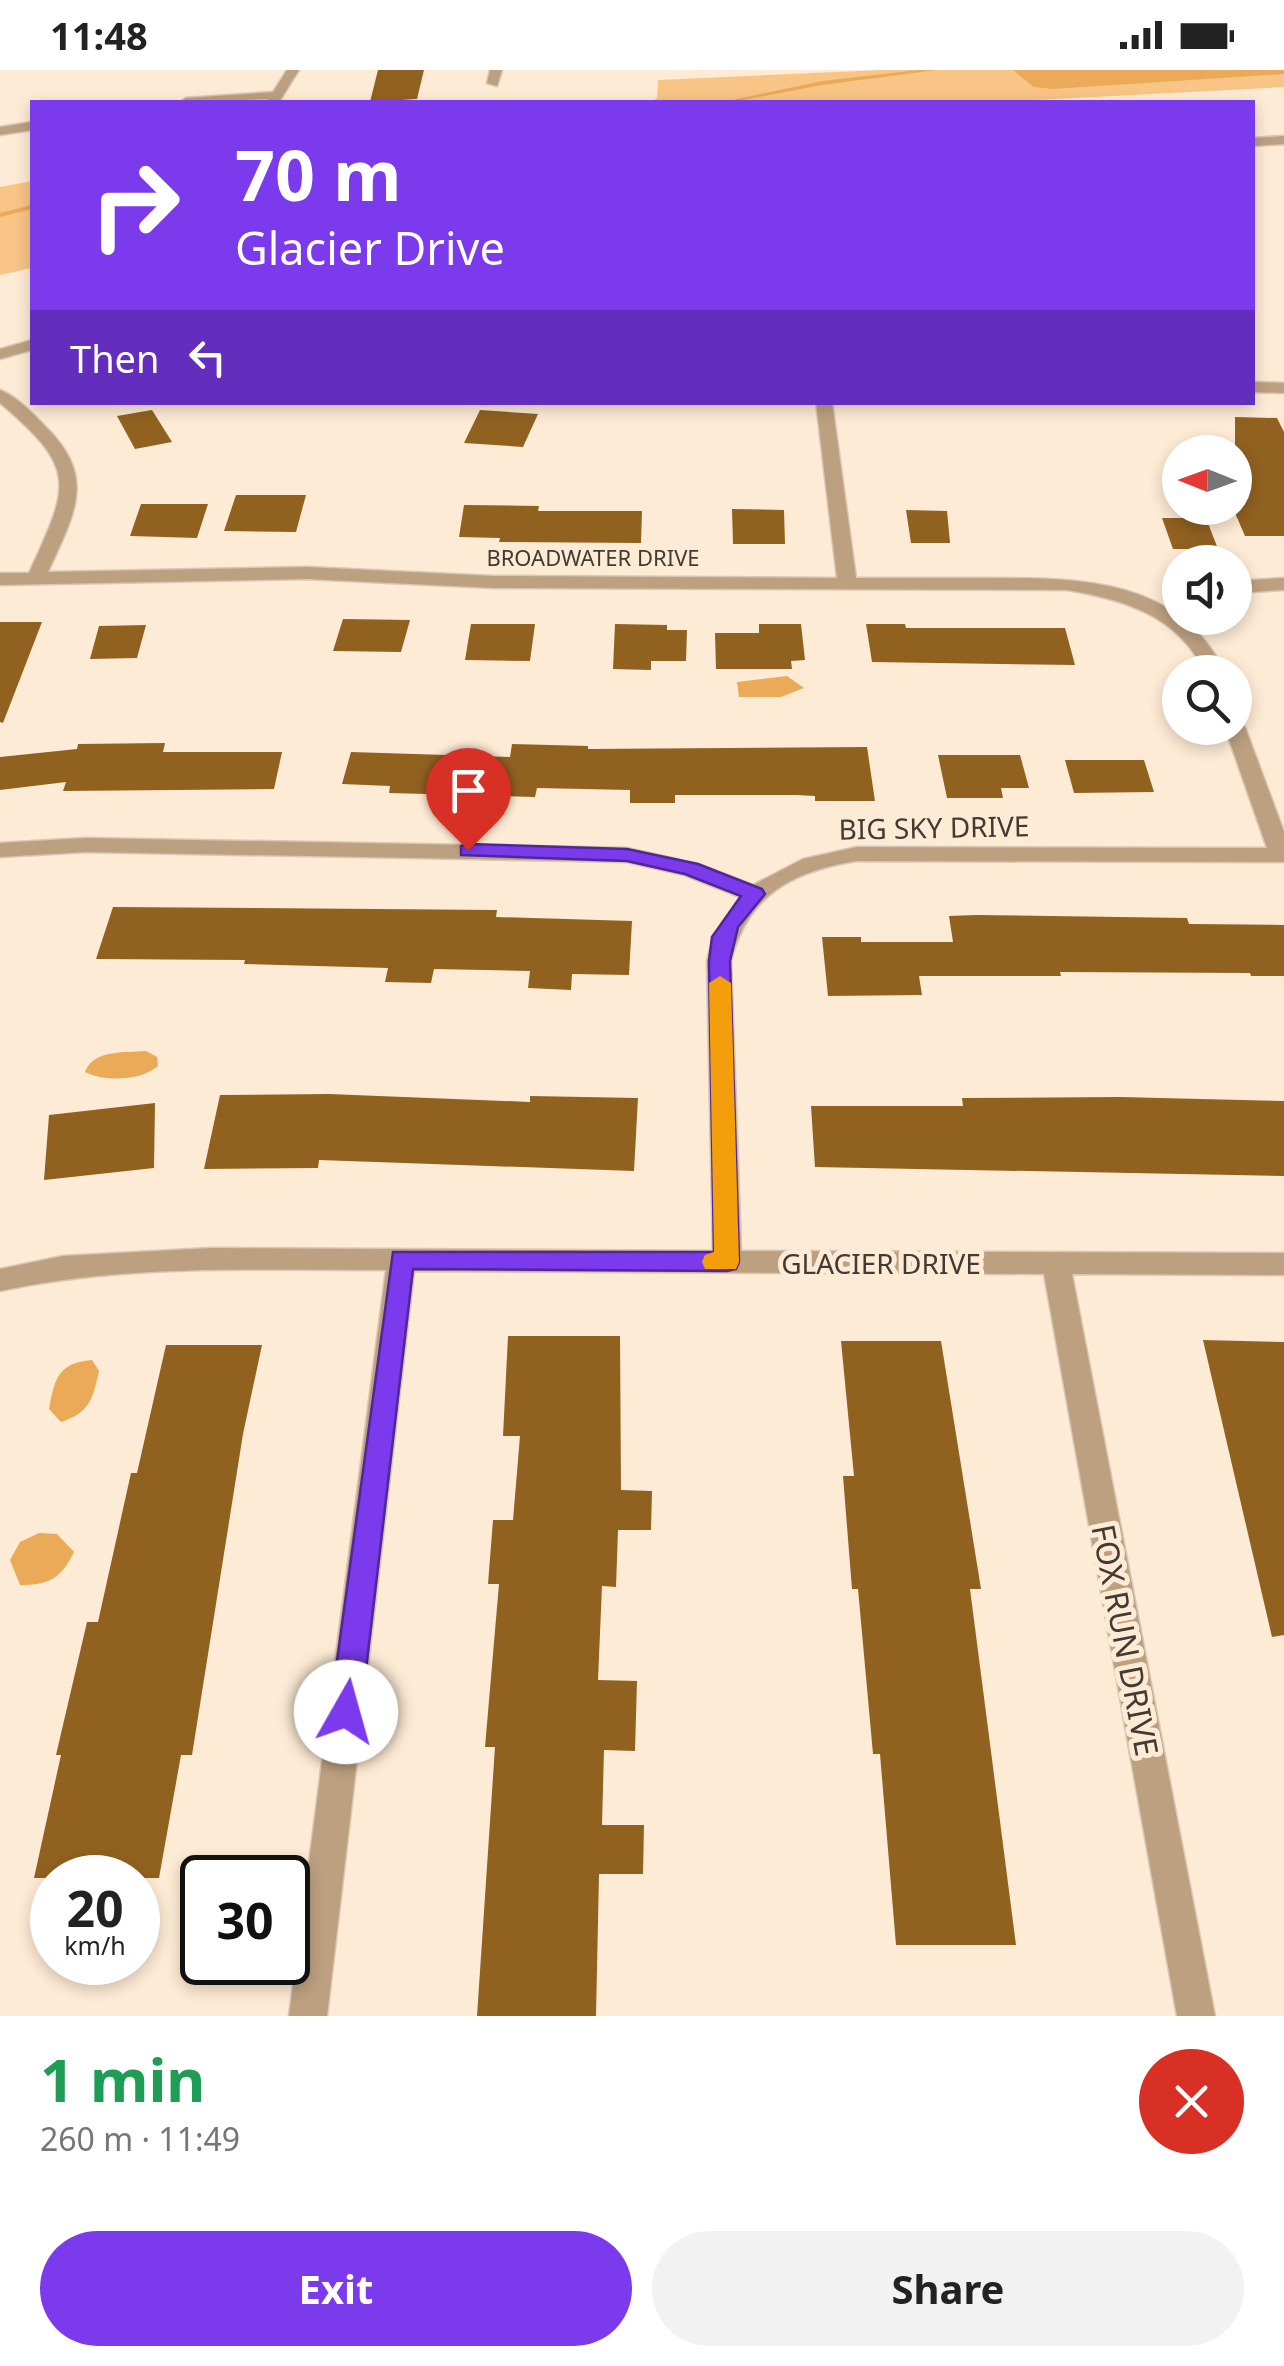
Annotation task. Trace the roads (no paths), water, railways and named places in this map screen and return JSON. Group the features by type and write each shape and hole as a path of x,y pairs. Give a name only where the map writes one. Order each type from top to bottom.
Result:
{"street":[{"path":"245,100 275,99 293,74"},
{"path":"0,131 30,126"},
{"path":"1255,142 1284,140"},
{"path":"0,354 30,346"},
{"path":"1255,386 1284,388"},
{"path":"0,395 49,435 70,470 66,512 36,578"},
{"path":"824,405 847,582"},
{"name":"BROADWATER DRIVE","path":"0,579 306,573 494,582 1067,584 1162,605"},
{"path":"1252,587 1284,584"},
{"path":"1242,745 1283,855"},
{"path":"0,850 86,845 627,855 690,869 754,894 728,924 722,937 720,961 727,1262"},
{"name":"BIG SKY DRIVE","path":"754,894 806,864 857,854 1283,855"},
{"path":"308,2016 402,1259"},
{"name":"GLACIER DRIVE","path":"0,1280 63,1267 109,1263 402,1259 1284,1264"},
{"name":"FOX RUN DRIVE","path":"1056,1264 1196,2016"}],"waterway":[{"path":"736,100 822,83 934,70"},
{"path":"0,215 30,208"}]}
